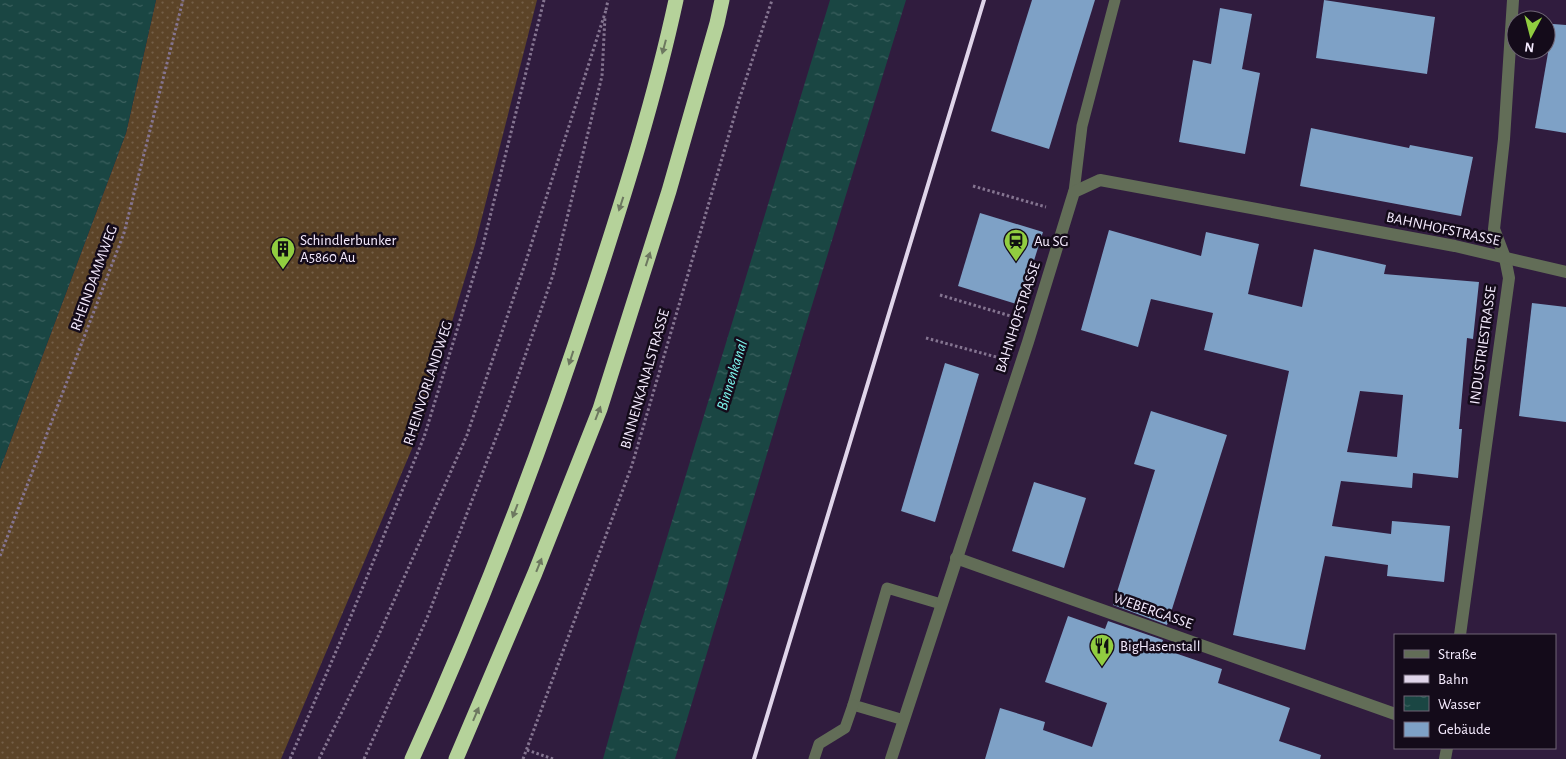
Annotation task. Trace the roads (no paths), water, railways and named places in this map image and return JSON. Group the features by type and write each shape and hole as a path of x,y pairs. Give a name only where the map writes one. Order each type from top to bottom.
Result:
{"highway":[{"path":"412,759 499,554 561,390 632,171 676,0"},
{"path":"456,759 535,573 600,409 669,191 722,0"}],"street":[{"name":"INDUSTRIESTRASSE","path":"1460,634 1509,278 1505,258 1494,229 1504,139 1513,0"},
{"name":"BAHNHOFSTRASSE","path":"891,759 1034,323 1074,192 1100,180 1455,246 1566,272"},
{"name":"WEBERGASSE","path":"956,558 1394,714"}],"lane":[{"path":"1074,192 1082,126 1115,0"},
{"path":"814,759 819,744 845,728 887,588 942,604"},
{"path":"852,705 904,720"}],"water":[{"path":"0,0 156,0 126,133 0,469"},
{"name":"Binnenkanal","path":"830,0 906,0 675,759 603,759 638,633"}],"railway":[{"path":"754,759 984,0"}],"place":[{"name":"Au SG","path":"1016,262"},
{"name":"Schindlerbunker A5860 Au","path":"283,270"},
{"name":"BigHasenstall","path":"1102,667"}]}
